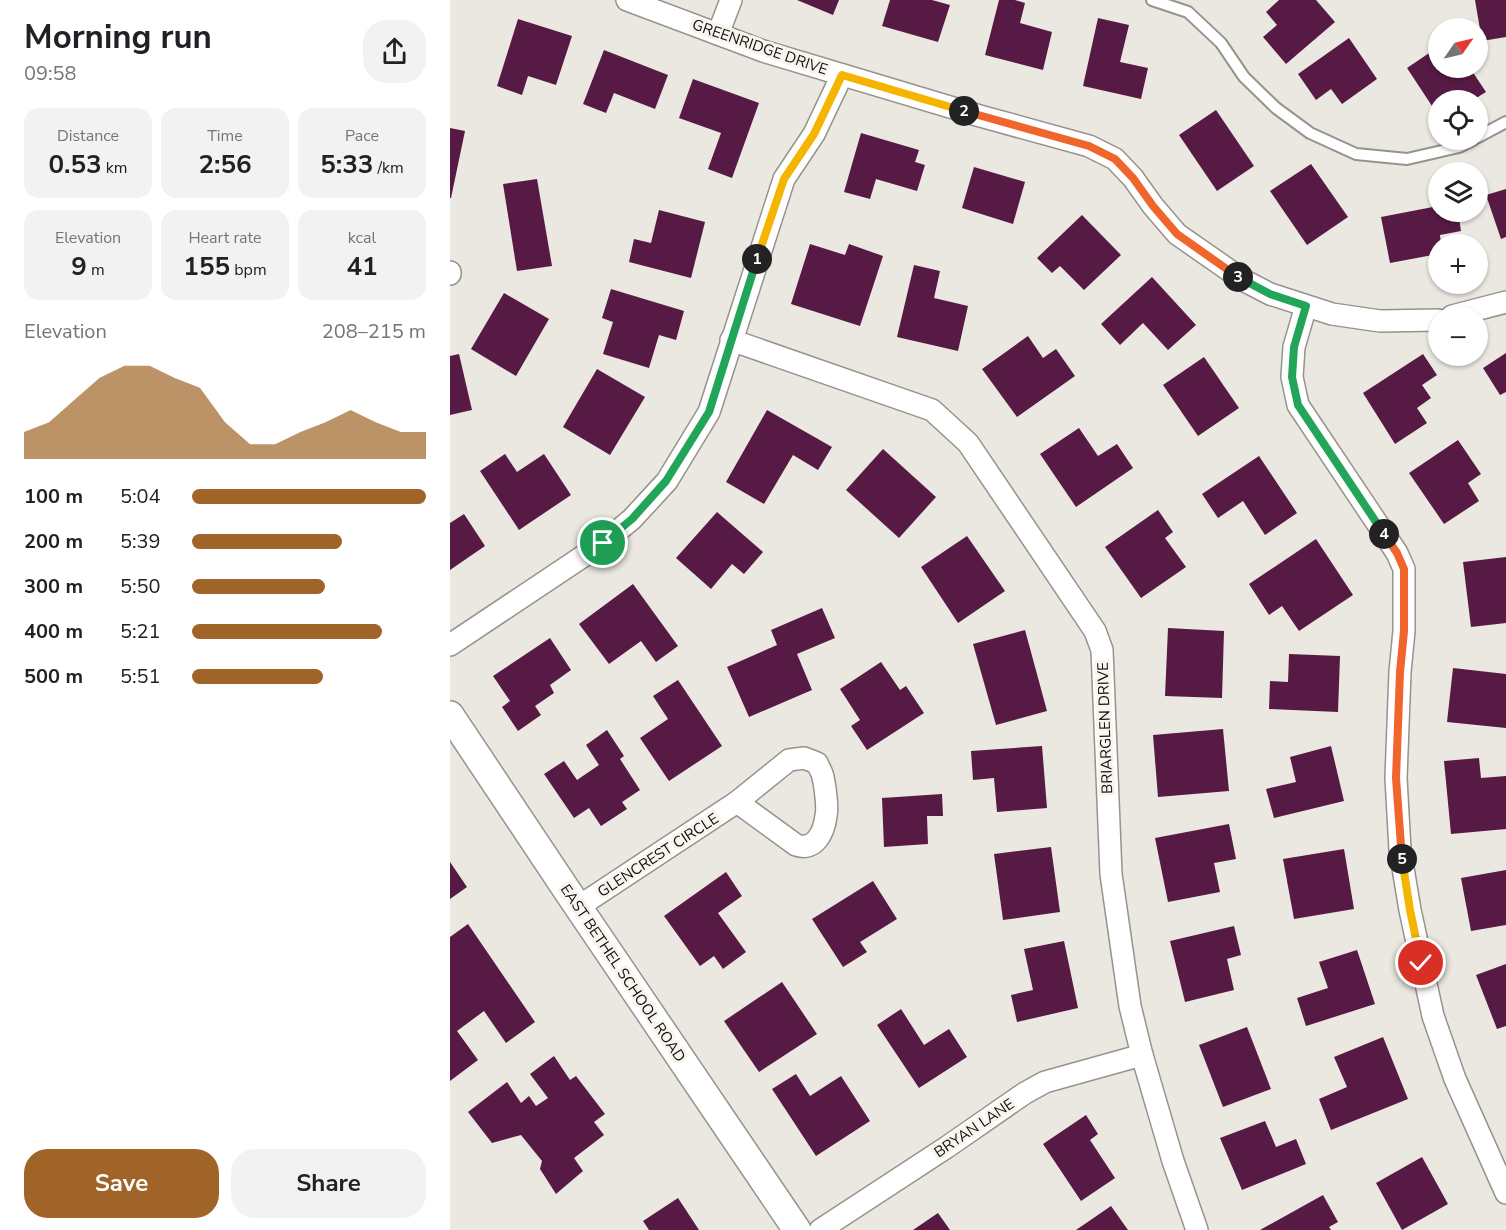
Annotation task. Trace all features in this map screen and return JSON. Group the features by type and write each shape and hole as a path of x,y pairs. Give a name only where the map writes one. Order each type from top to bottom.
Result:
{"street":[{"name":"GREENRIDGE DRIVE","path":"627,0 763,51 1089,146 1115,159 1177,234 1243,280 1270,294 1332,314 1380,321 1428,320"},
{"path":"718,34 731,0"},
{"path":"450,645 603,543 632,519 666,481 709,412 784,179 814,134 842,75"},
{"path":"1488,307 1506,302"},
{"path":"1306,306 1294,347 1292,377 1298,405 1397,553 1404,569 1404,631 1396,778 1400,850 1408,900 1433,1016 1455,1079 1506,1193"},
{"name":"BRIARGLEN DRIVE","path":"731,340 932,410 968,443 1095,631 1101,650 1111,874 1130,1006 1142,1056 1173,1161 1197,1230"},
{"name":"EAST BETHEL SCHOOL ROAD","path":"450,715 797,1230"},
{"name":"GLENCREST CIRCLE","path":"578,907 738,802 789,760 804,758 817,763 823,776 827,815 818,838 808,847 802,847 796,845 738,802"},
{"name":"BRYAN LANE","path":"820,1230 1025,1093 1045,1082 1142,1056"}],"lane":[{"path":"1152,0 1188,12 1221,43 1244,77 1276,108 1310,133 1356,154 1407,159 1446,150"},
{"path":"1488,132 1506,122"}],"building":[{"path":"797,0 839,0 833,15"},
{"path":"890,0 932,0 950,5 938,42 882,26"},
{"path":"999,0 1015,0 1025,3 1020,23 1052,32 1043,70 985,55"},
{"path":"1279,0 1316,0 1335,22 1286,64 1263,37 1277,25 1266,12"},
{"path":"1475,0 1506,0 1506,37 1488,40 1488,18 1478,18"},
{"path":"1098,18 1129,25 1120,62 1148,68 1141,99 1083,86"},
{"path":"518,19 572,36 556,85 528,76 522,95 497,86"},
{"path":"1349,38 1377,79 1342,104 1331,89 1316,100 1298,74"},
{"path":"604,50 668,75 655,109 614,93 606,113 583,104"},
{"path":"1428,54 1428,78 1477,78 1485,90 1428,90 1428,100 1407,68"},
{"path":"693,79 759,103 732,178 708,169 721,133 679,118"},
{"path":"1216,110 1254,166 1217,191 1179,135"},
{"path":"450,128 465,131 451,198 450,198"},
{"path":"861,133 919,150 915,162 925,165 917,191 876,179 870,199 844,192"},
{"path":"1311,164 1348,217 1307,245 1270,191"},
{"path":"974,167 1025,182 1013,224 962,208"},
{"path":"537,179 552,266 517,271 503,184"},
{"path":"1506,189 1506,237 1501,239 1488,201 1488,194"},
{"path":"1428,208 1428,222 1460,222 1461,231 1428,234 1428,256 1390,263 1381,217"},
{"path":"659,210 705,222 691,278 629,262 634,239 651,243"},
{"path":"1082,215 1121,255 1084,290 1060,266 1052,273 1037,258"},
{"path":"810,244 845,255 849,244 883,256 860,326 791,304"},
{"path":"914,265 940,271 934,298 968,306 958,351 897,337"},
{"path":"1152,277 1196,325 1168,350 1143,323 1120,345 1101,324"},
{"path":"611,289 684,311 676,340 659,335 649,368 603,354 613,322 602,318"},
{"path":"504,293 549,319 516,376 471,349"},
{"path":"1028,336 1043,358 1056,349 1075,376 1017,417 982,369"},
{"path":"1506,353 1506,392 1500,395 1483,368"},
{"path":"459,354 472,410 450,415 450,356"},
{"path":"1423,354 1428,366 1431,366 1437,375 1422,385 1431,398 1417,408 1427,423 1395,444 1363,393"},
{"path":"1204,357 1239,408 1198,436 1163,385"},
{"path":"597,369 645,397 610,455 563,427"},
{"path":"767,410 832,447 818,470 793,455 764,504 726,482"},
{"path":"1079,428 1098,456 1117,444 1133,468 1076,507 1040,454"},
{"path":"1458,440 1481,474 1468,483 1479,501 1444,524 1409,473"},
{"path":"883,449 936,497 899,538 846,490"},
{"path":"505,454 517,472 544,454 571,495 519,530 480,471"},
{"path":"1259,456 1297,513 1265,535 1243,501 1218,518 1202,494"},
{"path":"1158,510 1173,532 1165,538 1186,567 1141,598 1105,547"},
{"path":"717,512 763,552 744,574 732,564 711,589 676,558"},
{"path":"464,514 485,546 450,570 450,523"},
{"path":"967,536 1005,591 958,623 921,567"},
{"path":"1316,539 1353,595 1299,631 1282,606 1269,615 1249,584"},
{"path":"1506,557 1506,623 1471,627 1463,562"},
{"path":"633,584 678,646 656,662 641,641 609,664 579,624"},
{"path":"822,608 835,638 797,654 812,690 749,717 727,667 777,645 771,630"},
{"path":"1168,628 1224,631 1222,698 1165,696"},
{"path":"1025,630 1047,711 996,725 973,644"},
{"path":"550,638 571,670 550,685 554,693 535,706 541,715 518,731 502,707 510,701 493,676"},
{"path":"1289,654 1340,656 1338,712 1269,709 1270,681 1288,682"},
{"path":"881,662 900,690 906,686 924,713 867,750 851,726 860,720 840,689"},
{"path":"1453,668 1506,674 1506,728 1447,722"},
{"path":"678,680 722,746 669,781 640,738 668,719 653,696"},
{"path":"1223,729 1229,791 1158,797 1153,735"},
{"path":"607,730 624,756 620,759 640,790 622,802 627,809 601,826 589,808 574,818 544,774 564,761 577,780 599,765 586,745"},
{"path":"1042,746 1047,808 997,812 994,778 973,780 971,751"},
{"path":"1331,746 1344,801 1274,818 1266,789 1296,782 1290,757"},
{"path":"1479,758 1481,778 1506,776 1506,829 1451,834 1444,761"},
{"path":"942,794 943,816 927,816 928,844 884,847 882,798"},
{"path":"1229,824 1236,859 1214,863 1220,892 1168,902 1155,838"},
{"path":"1051,847 1060,912 1003,920 994,854"},
{"path":"1344,849 1354,909 1294,919 1283,859"},
{"path":"450,862 467,887 450,899"},
{"path":"1506,870 1506,925 1471,931 1461,878"},
{"path":"726,872 742,896 718,913 746,952 723,969 714,956 700,966 664,916"},
{"path":"873,881 897,919 860,942 867,952 843,967 812,919"},
{"path":"468,924 535,1022 506,1043 484,1011 457,1031 478,1060 450,1081 450,937"},
{"path":"1234,926 1241,955 1227,959 1234,990 1185,1002 1170,941"},
{"path":"1064,941 1078,1008 1017,1022 1011,995 1033,990 1024,949"},
{"path":"1357,950 1375,1004 1306,1026 1297,998 1328,988 1319,962"},
{"path":"1506,964 1506,1026 1497,1029 1476,975"},
{"path":"782,982 817,1034 759,1072 724,1021"},
{"path":"901,1009 924,1045 949,1029 967,1057 919,1088 877,1025"},
{"path":"1247,1027 1271,1089 1223,1107 1199,1045"},
{"path":"1383,1037 1408,1099 1331,1130 1319,1099 1347,1087 1334,1057"},
{"path":"554,1056 570,1080 576,1076 605,1114 594,1122 604,1135 574,1158 583,1171 556,1194 540,1169 542,1161 521,1135 492,1143 468,1112 507,1082 521,1103 529,1096 536,1106 548,1098 530,1074"},
{"path":"796,1074 810,1096 841,1076 870,1121 816,1156 772,1089"},
{"path":"1086,1115 1098,1134 1090,1140 1115,1178 1081,1201 1043,1144"},
{"path":"1265,1121 1276,1147 1296,1139 1306,1164 1242,1190 1220,1138"},
{"path":"1422,1157 1448,1204 1402,1230 1376,1183"},
{"path":"1323,1195 1338,1222 1329,1227 1331,1230 1260,1230"},
{"path":"678,1198 699,1230 649,1230 643,1221"},
{"path":"1111,1206 1128,1230 1076,1230"},
{"path":"938,1213 950,1230 913,1230"}],"route":[{"path":"603,543 632,519 666,481 709,412 784,179 814,134 842,75 1089,146 1115,159 1177,234 1243,280 1270,294 1306,306 1294,347 1292,377 1298,405 1397,553 1404,569 1404,631 1396,778 1400,850 1421,963"}]}
